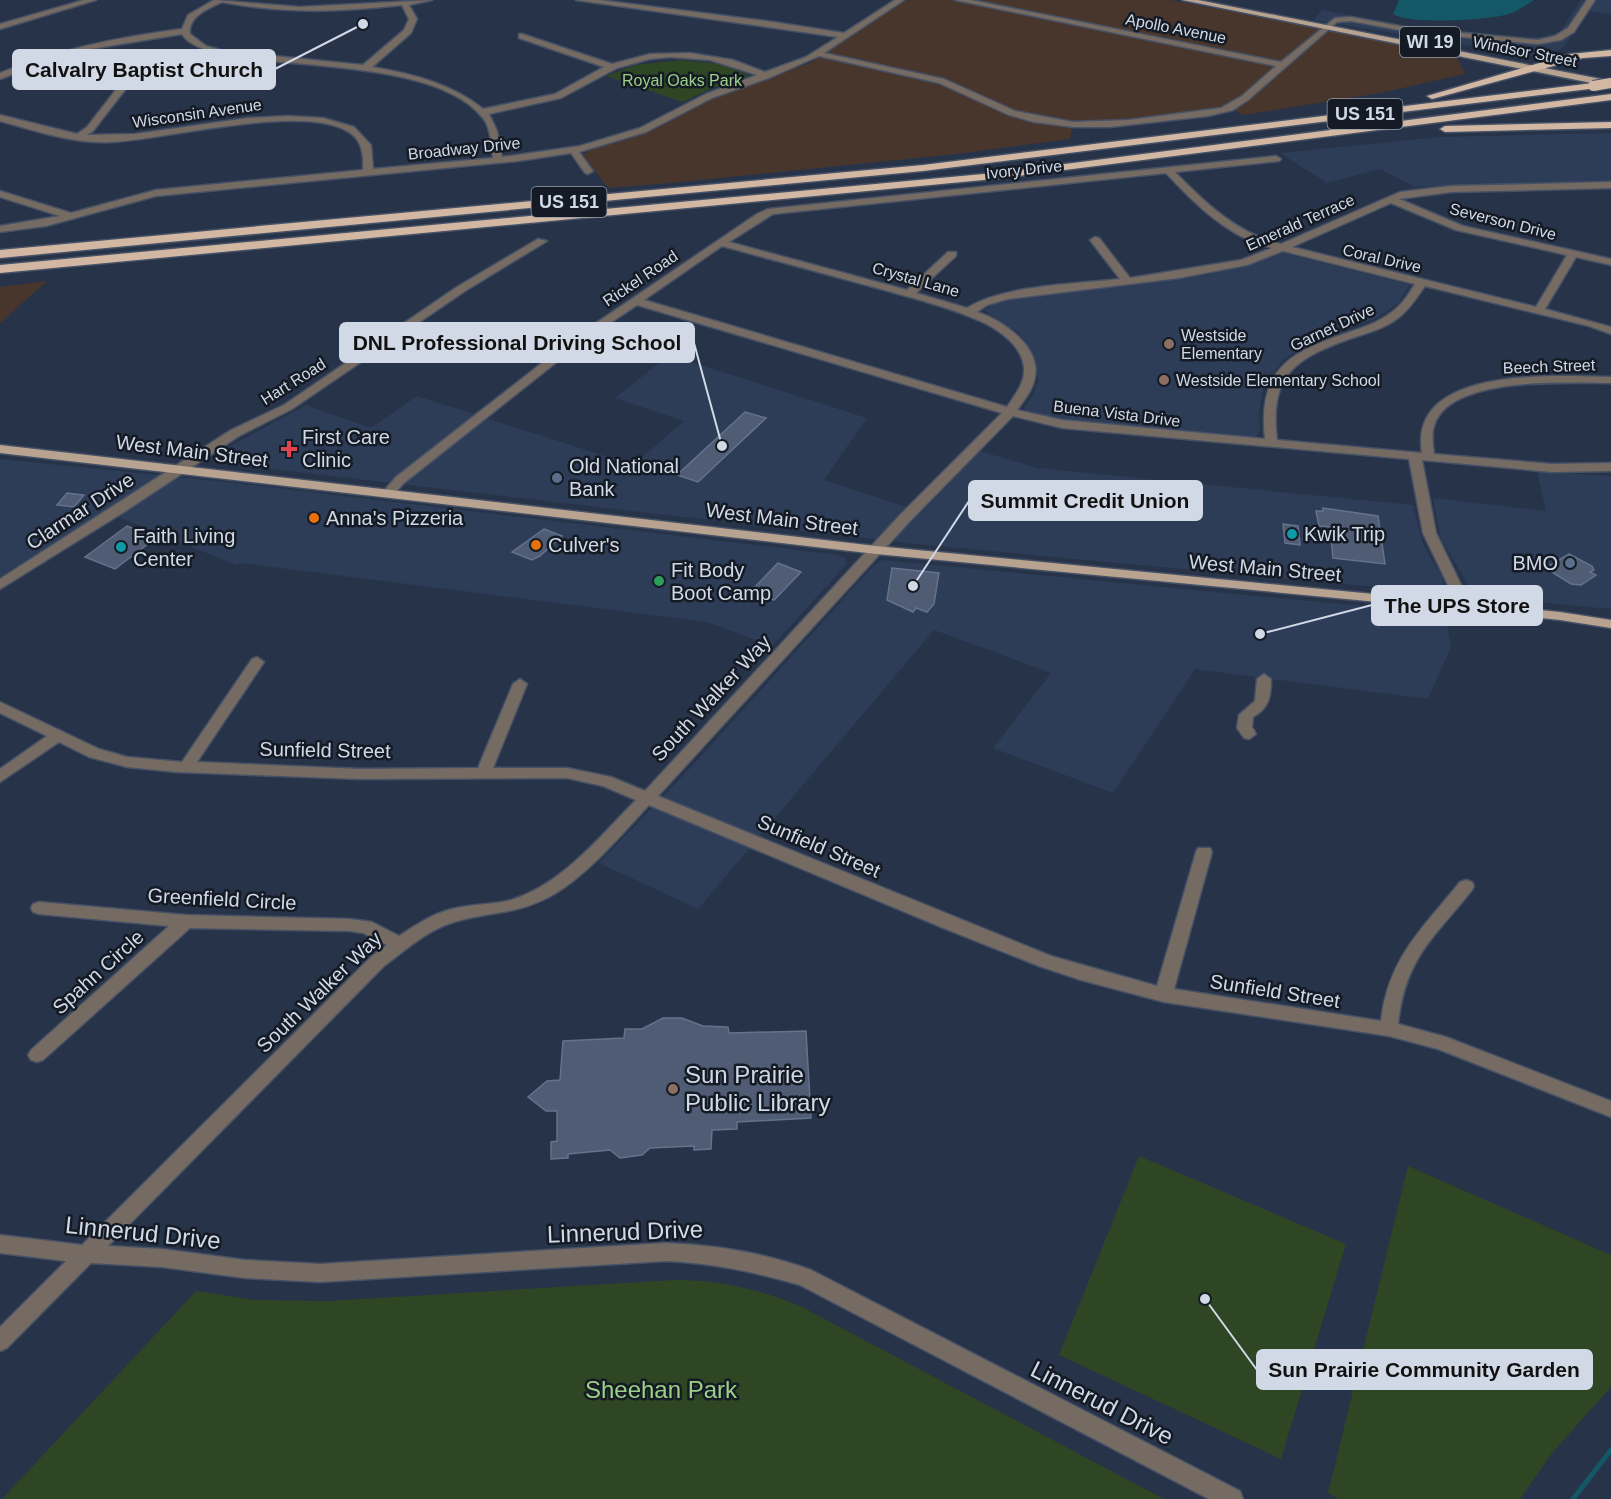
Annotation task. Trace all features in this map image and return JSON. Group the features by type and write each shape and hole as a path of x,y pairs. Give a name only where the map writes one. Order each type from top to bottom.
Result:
{"highway":[{"path":"1137,143 1413,99 1511,75 1534,64 1584,55 1611,53"},
{"path":"1534,64 1554,64 1584,55"},
{"path":"1502,62 1517,69 1511,75"},
{"name":"US 151","path":"0,254 751,186 1137,143 1611,84"},
{"name":"US 151","path":"0,269 971,178 1257,144 1611,97"},
{"path":"1257,144 1420,130 1611,125"}],"main road":[{"name":"Windsor Street","path":"1186,0 1502,62 1534,64"},
{"name":"Windsor Street","path":"1327,27 1453,45 1611,84"},
{"name":"Windsor Street","path":"1554,64 1611,76"},
{"name":"West Main Street","path":"0,449 876,550 1462,606 1560,616 1611,624"},
{"name":"West Main Street","path":"1560,616 1581,612 1611,615"}],"street":[{"path":"0,27 92,0"},
{"path":"428,0 316,11 263,8 222,0 192,16 185,26 185,31 195,43 215,52 365,68 430,82 457,93 482,112 492,126 498,160"},
{"path":"580,0 773,24 847,36"},
{"path":"886,0 899,1"},
{"name":"Apollo Avenue","path":"959,0 1282,65"},
{"path":"819,54 941,81 1007,111 1074,126 1112,124 1226,109 1245,98 1335,21 1351,19 1410,30 1522,41 1545,41 1564,37 1569,33 1591,0"},
{"name":"Broadway Drive","path":"0,229 46,223 156,193 574,151 643,130 710,96 819,54 899,1"},
{"path":"365,68 408,31 413,19 404,2"},
{"path":"0,76 66,51 128,38 185,31"},
{"path":"522,36 613,67"},
{"path":"482,112 559,95 613,67 647,58 688,56 739,63 766,76"},
{"path":"79,137 90,129 125,84"},
{"name":"Wisconsin Avenue","path":"0,118 79,137 115,139 256,119 303,118 336,124 360,136 366,144 368,172"},
{"path":"574,151 588,171"},
{"name":"Ivory Drive","path":"775,210 1276,159"},
{"name":"Coral Drive","path":"1169,171 1217,219 1249,237 1281,248 1539,311 1611,331"},
{"name":"Emerald Terrace","path":"969,312 983,303 1007,296 1213,270 1243,263 1390,199 1422,191 1611,185"},
{"path":"0,194 70,216"},
{"name":"Severson Drive","path":"1390,199 1460,228 1611,262"},
{"name":"Rickel Road","path":"388,493 400,480 578,340 760,216 775,210"},
{"path":"1095,240 1127,281"},
{"name":"Hart Road","path":"181,469 235,432 288,407 461,289 542,241"},
{"name":"Crystal Lane","path":"722,243 969,312 1010,335 1022,348 1029,362 1030,376 1025,390 1010,412 956,465 876,550"},
{"path":"1539,311 1573,254"},
{"path":"909,294 952,255"},
{"name":"Garnet Drive","path":"1272,444 1268,406 1272,390 1279,377 1303,356 1332,342 1371,328 1395,314 1421,283"},
{"name":"Buena Vista Drive","path":"635,301 1039,420 1094,429 1415,457 1563,469 1611,467"},
{"name":"Beech Street","path":"1429,458 1426,443 1429,422 1454,398 1474,389 1525,380 1611,380"},
{"path":"1415,457 1433,544 1456,583 1462,606"},
{"name":"Clarmar Drive","path":"0,585 181,469"},
{"name":"South Walker Way","path":"0,1341 378,961 426,926 453,915 512,906 540,895 583,864 648,798 876,550"},
{"path":"186,767 256,662"},
{"path":"1249,734 1244,728 1246,715 1260,707 1264,700 1264,680"},
{"path":"484,772 520,684"},
{"name":"Sunfield Street","path":"0,707 57,736 107,757 127,762 186,767 361,774 484,772 581,775 606,781 1045,961 1164,995 1389,1029 1440,1042 1611,1109"},
{"path":"0,777 57,736"},
{"path":"1164,995 1204,852"},
{"path":"1389,1029 1390,1009 1398,975 1404,962 1414,946 1448,910 1466,886"},
{"name":"Greenfield Circle","path":"39,908 186,921 350,925 366,927 399,944"},
{"name":"Spahn Circle","path":"37,1055 186,921"},
{"name":"Linnerud Drive","path":"0,1245 86,1254 162,1258 264,1271 320,1273 666,1252 724,1256 750,1261 804,1277 1232,1499"}],"shaded area":[{"path":"907,0 1170,0 1455,54 1465,74 1380,93 1244,115 1226,106 1116,122 1072,124 1070,139 956,154 682,182 608,188 583,155 589,150 645,133 717,96 810,63"},
{"path":"1399,0 1534,0 1516,11 1499,16 1468,20 1432,20 1393,14"},
{"path":"1581,0 1611,0 1611,15 1588,11 1562,49 1532,56 1313,20 1323,10 1406,26 1525,38 1541,37 1560,32"},
{"path":"1611,133 1611,181 1415,187 1380,169 1327,183 1280,153 1439,137"},
{"name":"Westside Elementary","path":"1283,253 1410,285 1398,303 1377,318 1321,339 1299,349 1282,361 1263,390 1259,411 1260,431 1256,437 1072,421 1026,411 1025,407 1038,381 1033,352 1019,333 984,310 992,305 1016,298 1206,275 1242,267"},
{"path":"47,281 0,323 0,287"},
{"path":"669,355 867,418 824,480 922,512 980,451 1038,468 1413,505 1423,545 1442,576 1444,586 1440,591 1432,592 925,545 236,465 213,460 234,444 306,405 371,428 417,396 633,465 684,421 615,398"},
{"path":"0,459 226,482 831,554 845,557 847,564 772,646 707,622 240,563 236,565 104,511 0,577"},
{"path":"1537,471 1611,476 1611,609 1490,598 1477,593 1470,588 1441,539 1433,498 1546,511"},
{"path":"882,560 1445,614 1451,647 1428,699 1195,669 1113,793 993,748 1051,673 934,630 698,909 599,863 691,767 874,565"}],"green space":[{"name":"Royal Oaks Park","path":"680,60 721,64 750,76 710,89 683,102 606,76 636,65"},
{"path":"1139,1156 1346,1244 1281,1459 1059,1355"},
{"path":"1408,1166 1611,1255 1611,1387 1552,1453 1520,1499 1339,1499 1328,1493"},
{"name":"Sheehan Park","path":"674,1280 738,1287 800,1306 1164,1499 2,1499 196,1291 255,1300 329,1301"}],"building":[{"path":"745,412 766,418 698,482 677,475"},
{"path":"67,493 84,495 74,507 57,505"},
{"path":"1323,508 1378,516 1385,564 1333,558 1330,527 1319,526 1316,511 1323,511"},
{"name":"Kwik Trip","path":"1283,524 1298,526 1300,545 1285,543"},
{"name":"Faith Living Center","path":"127,526 157,537 115,569 85,557"},
{"name":"Culver's","path":"544,529 562,536 540,556 532,560 512,552"},
{"name":"BMO","path":"1569,554 1592,566 1594,570 1590,572 1596,575 1581,585 1571,584 1552,572 1555,569 1550,565"},
{"path":"778,563 801,572 774,600 751,591"},
{"path":"892,568 939,573 934,604 927,612 916,608 913,612 887,600"},
{"name":"Sun Prairie Public Library","path":"663,1018 682,1018 703,1026 728,1027 729,1033 806,1031 811,1118 737,1122 737,1129 712,1130 711,1149 694,1150 694,1146 650,1148 642,1155 620,1158 610,1150 568,1154 568,1158 551,1159 551,1142 557,1141 557,1111 546,1111 528,1097 547,1081 560,1080 563,1041 624,1038 625,1029 642,1029"}],"waterway":[{"path":"1573,1499 1611,1450"}],"place":[{"name":"Calvalry Baptist Church","path":"363,24"},
{"name":"Westside Elementary","path":"1169,344"},
{"name":"Westside Elementary School","path":"1164,380"},
{"name":"DNL Professional Driving School","path":"722,446"},
{"name":"First Care Clinic","path":"289,449"},
{"name":"Old National Bank","path":"557,478"},
{"name":"Anna's Pizzeria","path":"314,518"},
{"name":"Kwik Trip","path":"1292,534"},
{"name":"Culver's","path":"536,545"},
{"name":"Faith Living Center","path":"121,547"},
{"name":"BMO","path":"1570,563"},
{"name":"Fit Body Boot Camp","path":"659,581"},
{"name":"Summit Credit Union","path":"913,586"},
{"name":"The UPS Store","path":"1260,634"},
{"name":"Sun Prairie Public Library","path":"673,1089"},
{"name":"Sun Prairie Community Garden","path":"1205,1299"}]}
